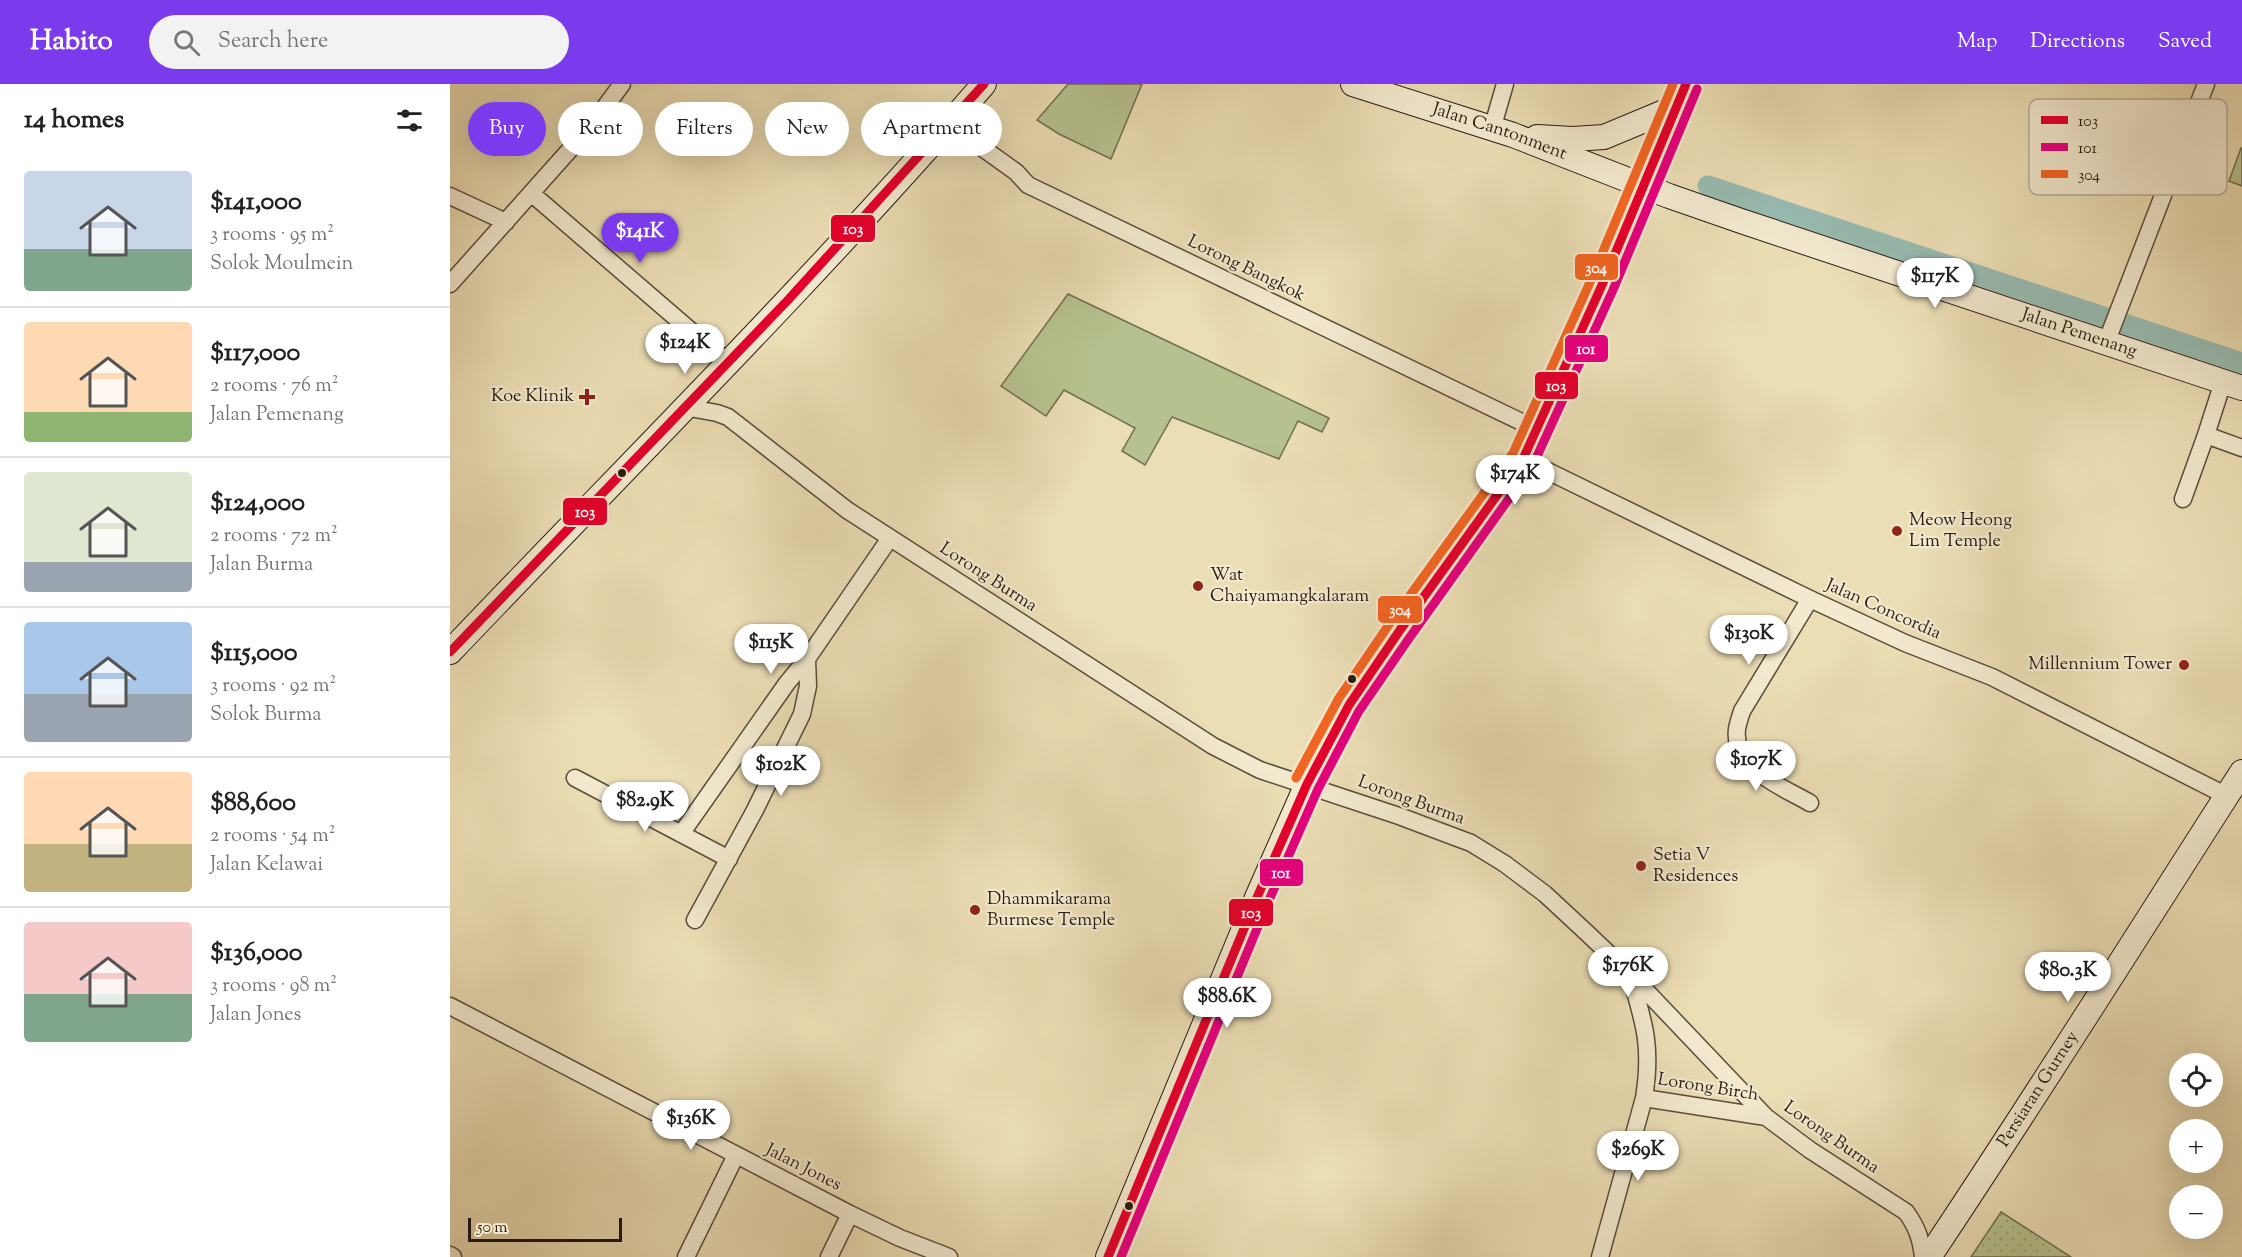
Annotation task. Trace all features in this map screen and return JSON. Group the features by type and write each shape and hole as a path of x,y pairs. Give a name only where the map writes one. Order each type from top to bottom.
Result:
{"main road":[{"path":"968,102 984,84"},
{"name":"Jalan Cantonment","path":"1353,84 1503,132 1644,186"},
{"path":"1108,1257 1255,902 1307,784 1349,705 1523,459 1538,430 1686,84"},
{"path":"1503,132 1573,139 1604,137 1676,107"},
{"path":"454,645 852,233 921,156"},
{"name":"Jalan Pemenang","path":"1644,186 1740,221 2112,325 2233,385"},
{"name":"Persiaran Gurney","path":"1929,1257 2015,1128 2242,772"}],"street":[{"path":"450,284 590,127 622,84"},
{"path":"1503,132 1505,84"},
{"path":"2200,99 2206,84"},
{"name":"Lorong Bangkok","path":"994,156 1016,172 1028,185 1538,430"},
{"path":"531,193 727,362"},
{"path":"2112,325 2163,195"},
{"path":"450,196 506,222"},
{"path":"2183,499 2206,435 2233,385"},
{"name":"Lorong Burma","path":"684,406 728,417 847,510 1213,746 1260,770 1307,784 1471,843 1505,864 1545,894 1630,974 1766,1117 1810,1150 1906,1212 1921,1238 1923,1257"},
{"path":"2206,435 2242,448"},
{"name":"Jalan Concordia","path":"1523,459 1810,599 1905,643 1992,677 2227,796"},
{"path":"681,834 786,683 807,659 890,538"},
{"path":"1810,599 1742,711 1737,730 1738,744 1746,760 1756,772 1810,803"},
{"path":"695,920 729,859 802,714 808,686 807,659"},
{"path":"575,778 729,859"},
{"name":"Lorong Birch","path":"1600,1257 1644,1098 1648,1074 1646,1027 1630,974"},
{"name":"Jalan Jones","path":"450,1006 850,1214 900,1238 949,1257"},
{"name":"Lorong Birch","path":"1644,1098 1766,1117"},
{"path":"686,1257 736,1155"},
{"path":"829,1257 850,1214"}],"green space":[{"path":"1068,84 1142,84 1111,159 1059,134 1037,120"},
{"path":"2242,148 2242,186 2229,181"},
{"path":"1068,294 1329,418 1322,432 1298,421 1279,459 1172,417 1145,465 1122,451 1135,428 1064,390 1046,416 1001,386"},
{"path":"2001,1212 2071,1257 1971,1257"}],"waterway":[{"path":"1708,186 2242,363"}],"transit line":[{"name":"103","path":"450,652 788,300 984,84"},
{"name":"304","path":"1296,778 1339,698 1390,623 1513,453 1591,280 1673,84"},
{"name":"103","path":"1108,1257 1255,902 1307,784 1349,705 1523,459 1602,285 1686,84"},
{"name":"101","path":"1121,1257 1266,907 1318,789 1359,711 1533,465 1613,290 1697,89"}],"place":[{"name":"Koe Klinik","path":"587,397"},
{"name":"Meow Heong Lim Temple","path":"1897,531"},
{"name":"Wat Chaiyamangkalaram","path":"1198,586"},
{"name":"Millennium Tower","path":"2184,665"},
{"name":"Setia V Residences","path":"1641,866"},
{"name":"Dhammikarama Burmese Temple","path":"975,910"}]}
